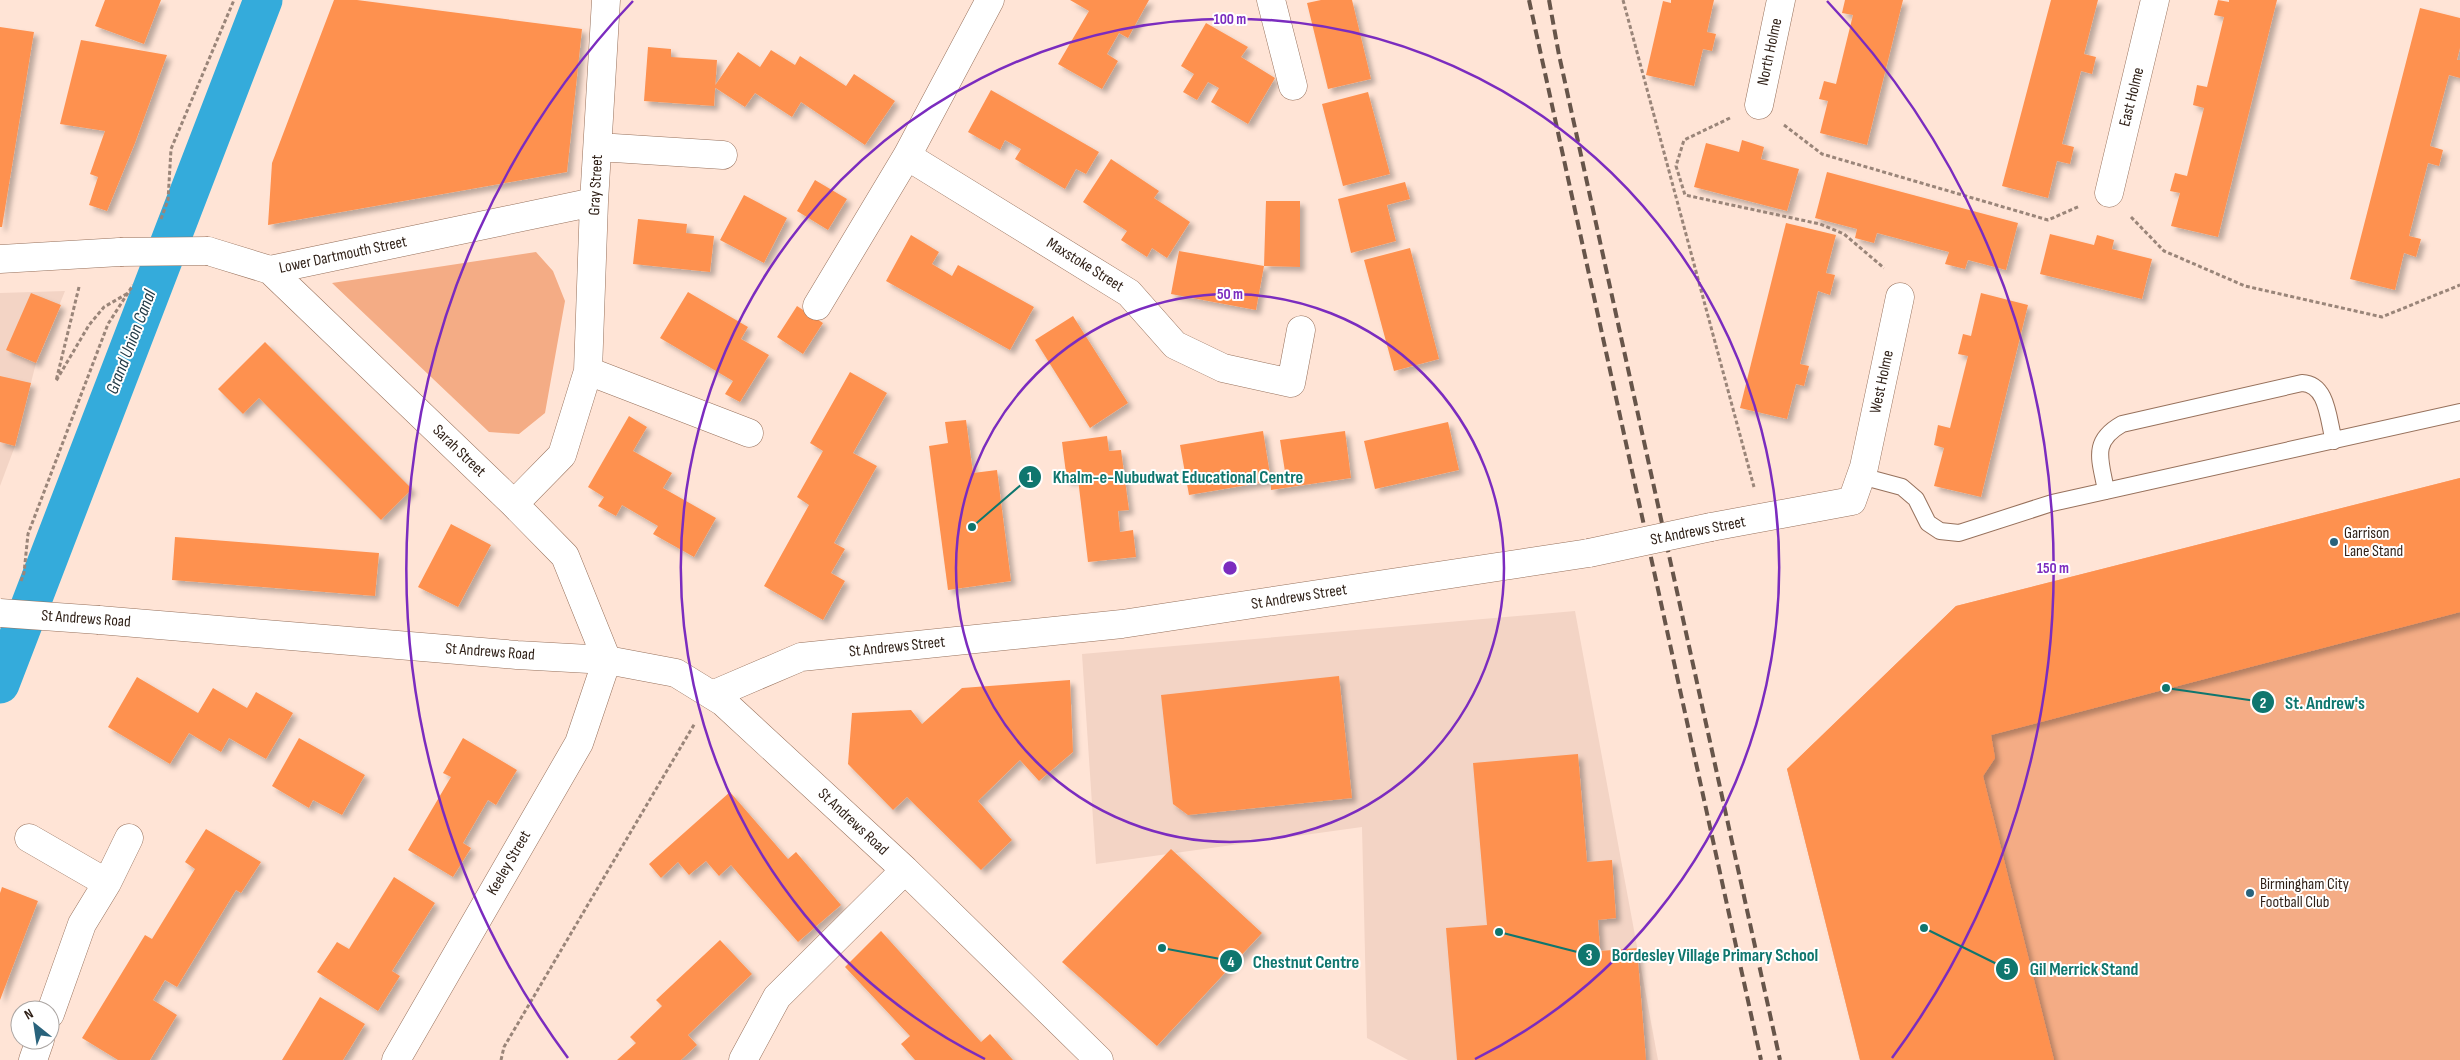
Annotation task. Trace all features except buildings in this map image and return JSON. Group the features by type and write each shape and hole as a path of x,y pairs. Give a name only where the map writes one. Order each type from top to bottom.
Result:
{"street":[{"name":"Gray Street","path":"514,504 562,455 588,371 594,202 606,0"},
{"path":"1271,0 1293,86"},
{"name":"North Holme","path":"1759,105 1781,0"},
{"name":"East Holme","path":"2109,193 2155,0"},
{"path":"817,306 908,156 987,1"},
{"path":"598,147 723,155"},
{"name":"Maxstoke Street","path":"908,156 1129,293 1175,346 1223,368 1291,382 1301,330"},
{"name":"Lower Dartmouth Street","path":"0,259 87,252 208,251 270,270 594,202"},
{"name":"Sarah Street","path":"270,270 514,504 565,556 607,660"},
{"name":"West Holme","path":"1863,471 1900,297"},
{"path":"588,371 749,433"},
{"name":"St Andrews Street","path":"712,695 801,657 1122,624 1589,553 1711,527 1852,501 1863,471"},
{"name":"St Andrews Road","path":"0,613 517,655 607,660 676,673 722,702 905,870 1099,1060"},
{"name":"Keeley Street","path":"396,1060 579,743 607,660"},
{"path":"29,838 107,883"},
{"path":"55,1000 82,924 107,883 130,838"},
{"path":"743,1060 777,997 905,870"}],"lane":[{"path":"2106,491 2099,454 2100,444 2110,430 2122,424 2302,383 2311,383 2319,388 2334,440"},
{"path":"1863,471 1902,488 1916,499 1928,523 1940,531 1959,533 2052,503 2460,412"}],"path":[{"path":"157,228 168,200 171,149 234,0"},
{"path":"1623,0 1763,518"},
{"path":"1900,297 1885,268 1844,234 1820,224 1685,195 1676,166 1684,140 1759,105 1822,154 2048,220 2109,193 2164,251 2245,286 2382,317 2460,284"},
{"path":"87,252 56,381 89,325 104,307 130,292"},
{"path":"17,589 24,572 28,534 73,415 108,324 134,283"},
{"path":"501,1060 504,1046 712,695"}],"shaded area":[{"path":"536,252 553,271 565,301 545,413 519,434 489,432 332,283"},
{"path":"65,291 36,363 15,446 0,486 0,293"},
{"path":"2460,478 2460,1060 1860,1060 1787,769 1956,606"},
{"path":"1575,611 1658,1060 1408,1060 1367,1038 1362,827 1096,864 1082,654"}],"waterway":[{"name":"Grand Union Canal","path":"0,684 263,0"}],"railway":[{"path":"1529,0 1761,1060"},
{"path":"1549,0 1559,55 1780,1060"}],"place":[{"name":"Khalm-e-Nubudwat Educational Centre","path":"972,527"},
{"name":"Garrison Lane Stand","path":"2334,542"},
{"name":"St. Andrew's","path":"2166,688"},
{"name":"Birmingham City Football Club","path":"2250,893"},
{"name":"Gil Merrick Stand","path":"1924,928"},
{"name":"Bordesley Village Primary School","path":"1499,932"},
{"name":"Chestnut Centre","path":"1162,948"}]}
